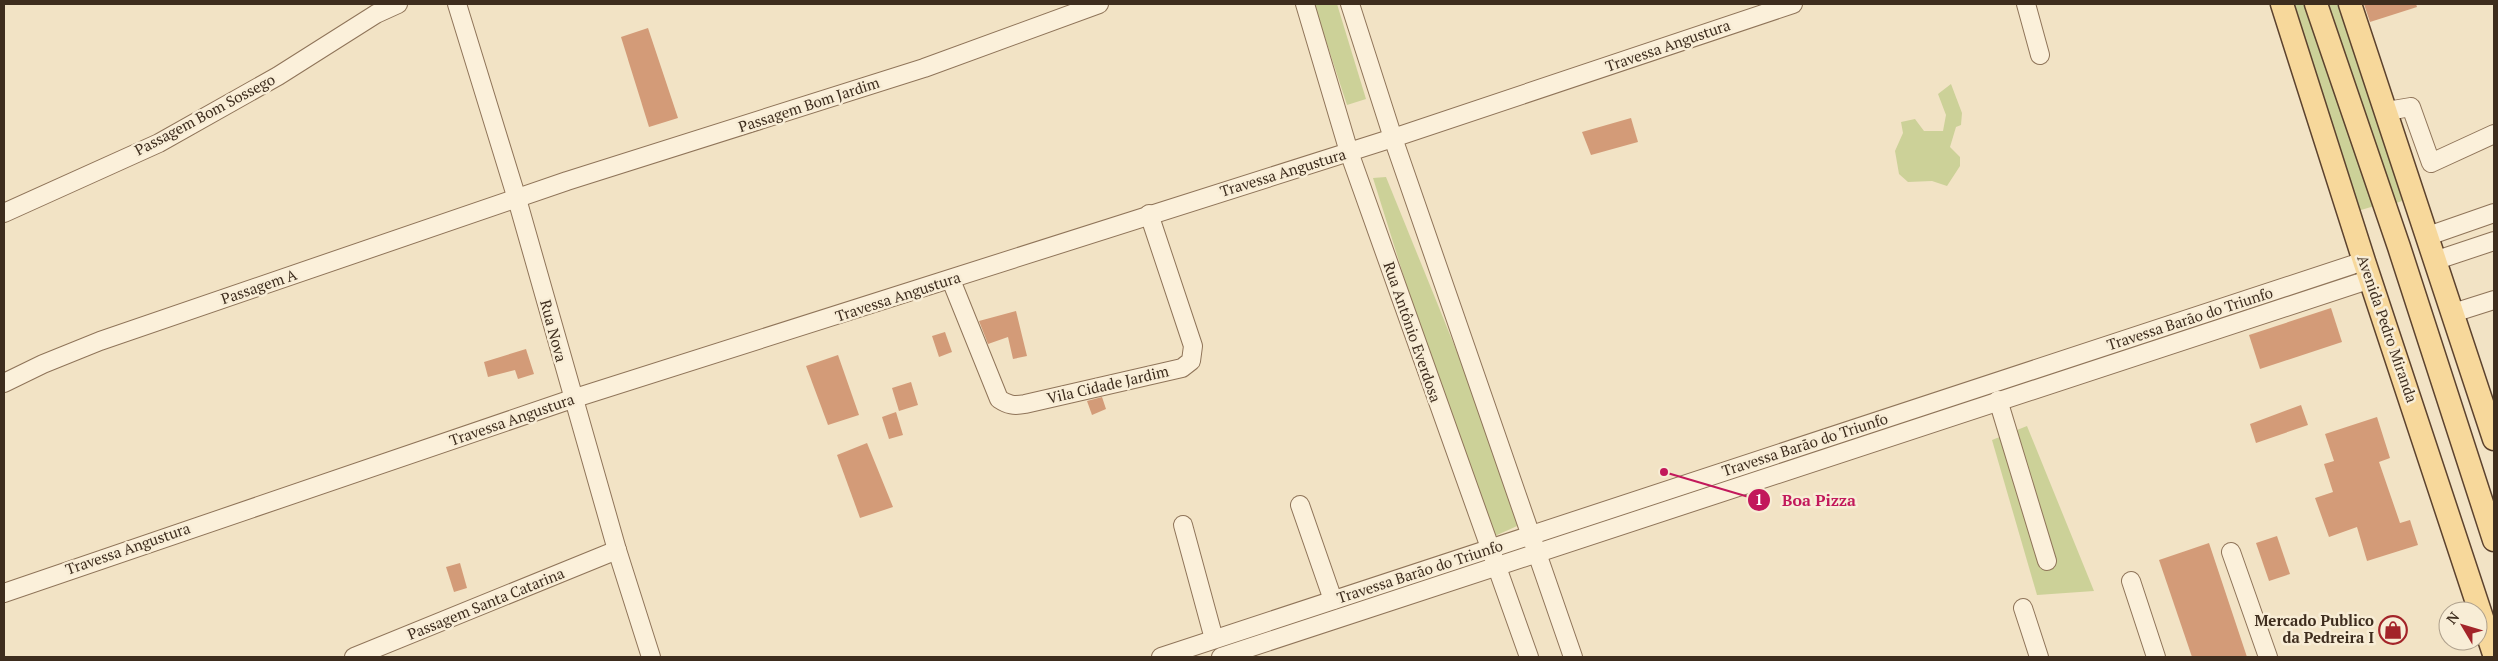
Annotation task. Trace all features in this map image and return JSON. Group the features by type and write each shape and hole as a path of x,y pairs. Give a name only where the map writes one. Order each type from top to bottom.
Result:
{"main road":[{"name":"Avenida Pedro Miranda","path":"2282,4 2367,270 2494,654"},
{"path":"2316,4 2399,248 2494,540"},
{"path":"2350,4 2437,260 2494,439"}],"street":[{"name":"Passagem Bom Sossego","path":"4,213 158,143 278,76 376,14 398,4"},
{"name":"Rua Nova","path":"457,4 517,199 572,399 651,657"},
{"name":"Passagem Bom Jardim","path":"517,199 924,68 1099,4"},
{"name":"Rua Antônio Everdosa","path":"1305,4 1349,152 1529,657"},
{"path":"1350,4 1393,138 1573,657"},
{"name":"Travessa Angustura","path":"4,593 572,399 1393,138 1793,4"},
{"path":"2026,4 2040,55"},
{"path":"2387,111 2411,107 2431,163 2494,134"},
{"name":"Passagem A","path":"4,383 43,364 100,341 517,199"},
{"path":"2428,236 2494,213"},
{"name":"Vila Cidade Jardim","path":"951,280 999,399 1014,406 1182,368 1191,361 1193,346 1149,214"},
{"path":"2437,260 2494,241"},
{"name":"Travessa Barão do Triunfo","path":"1161,657 1962,393 2367,270"},
{"name":"Travessa Barão do Triunfo","path":"1221,657 1967,411 2367,270"},
{"path":"2453,313 2494,300"},
{"path":"1962,393 1967,411"},
{"path":"1998,400 2047,561"},
{"path":"1797,448 1802,466"},
{"path":"1300,505 1333,600"},
{"path":"1183,525 1214,640"},
{"name":"Passagem Santa Catarina","path":"354,657 617,550"},
{"path":"2231,552 2268,657"},
{"path":"2131,581 2156,657"},
{"path":"2023,608 2039,657"}],"green space":[{"path":"1314,4 1337,4 1366,99 1347,105"},
{"path":"2287,4 2308,4 2378,205 2354,212"},
{"path":"2324,4 2344,4 2410,198 2391,205"},
{"path":"1951,84 1962,113 1961,125 1956,127 1950,147 1960,157 1960,166 1947,186 1932,181 1908,182 1899,174 1895,151 1903,133 1901,122 1915,119 1924,131 1943,131 1946,115 1938,94"},
{"path":"1386,177 1526,522 1486,540 1373,178"},
{"path":"2027,426 2094,591 2037,595 1992,440"}],"building":[{"path":"2364,4 2416,4 2417,7 2370,22"},
{"path":"648,28 678,118 649,127 621,37"},
{"path":"1631,118 1638,142 1591,155 1582,132"},
{"path":"2331,308 2342,342 2260,369 2249,335"},
{"path":"1016,311 1027,356 1013,359 1008,337 988,344 979,321"},
{"path":"945,332 952,352 939,357 932,336"},
{"path":"526,349 534,374 518,379 515,370 488,377 484,362"},
{"path":"838,355 859,415 828,425 806,366"},
{"path":"911,382 918,405 899,411 892,388"},
{"path":"1102,397 1106,409 1092,415 1087,401"},
{"path":"2301,405 2308,425 2256,443 2250,424"},
{"path":"896,412 903,435 889,439 882,417"},
{"path":"2377,417 2390,458 2379,462 2400,523 2410,520 2418,545 2367,561 2357,527 2329,537 2315,498 2333,492 2324,464 2334,461 2325,434"},
{"path":"867,443 893,507 860,518 837,455"},
{"path":"2277,536 2290,574 2269,581 2256,543"},
{"path":"2209,543 2247,657 2192,657 2159,560"},
{"path":"460,563 467,588 454,592 446,567"}],"place":[{"name":"Boa Pizza","path":"1664,472"},
{"name":"Mercado Publico da Pedreira I","path":"2393,630"}]}
